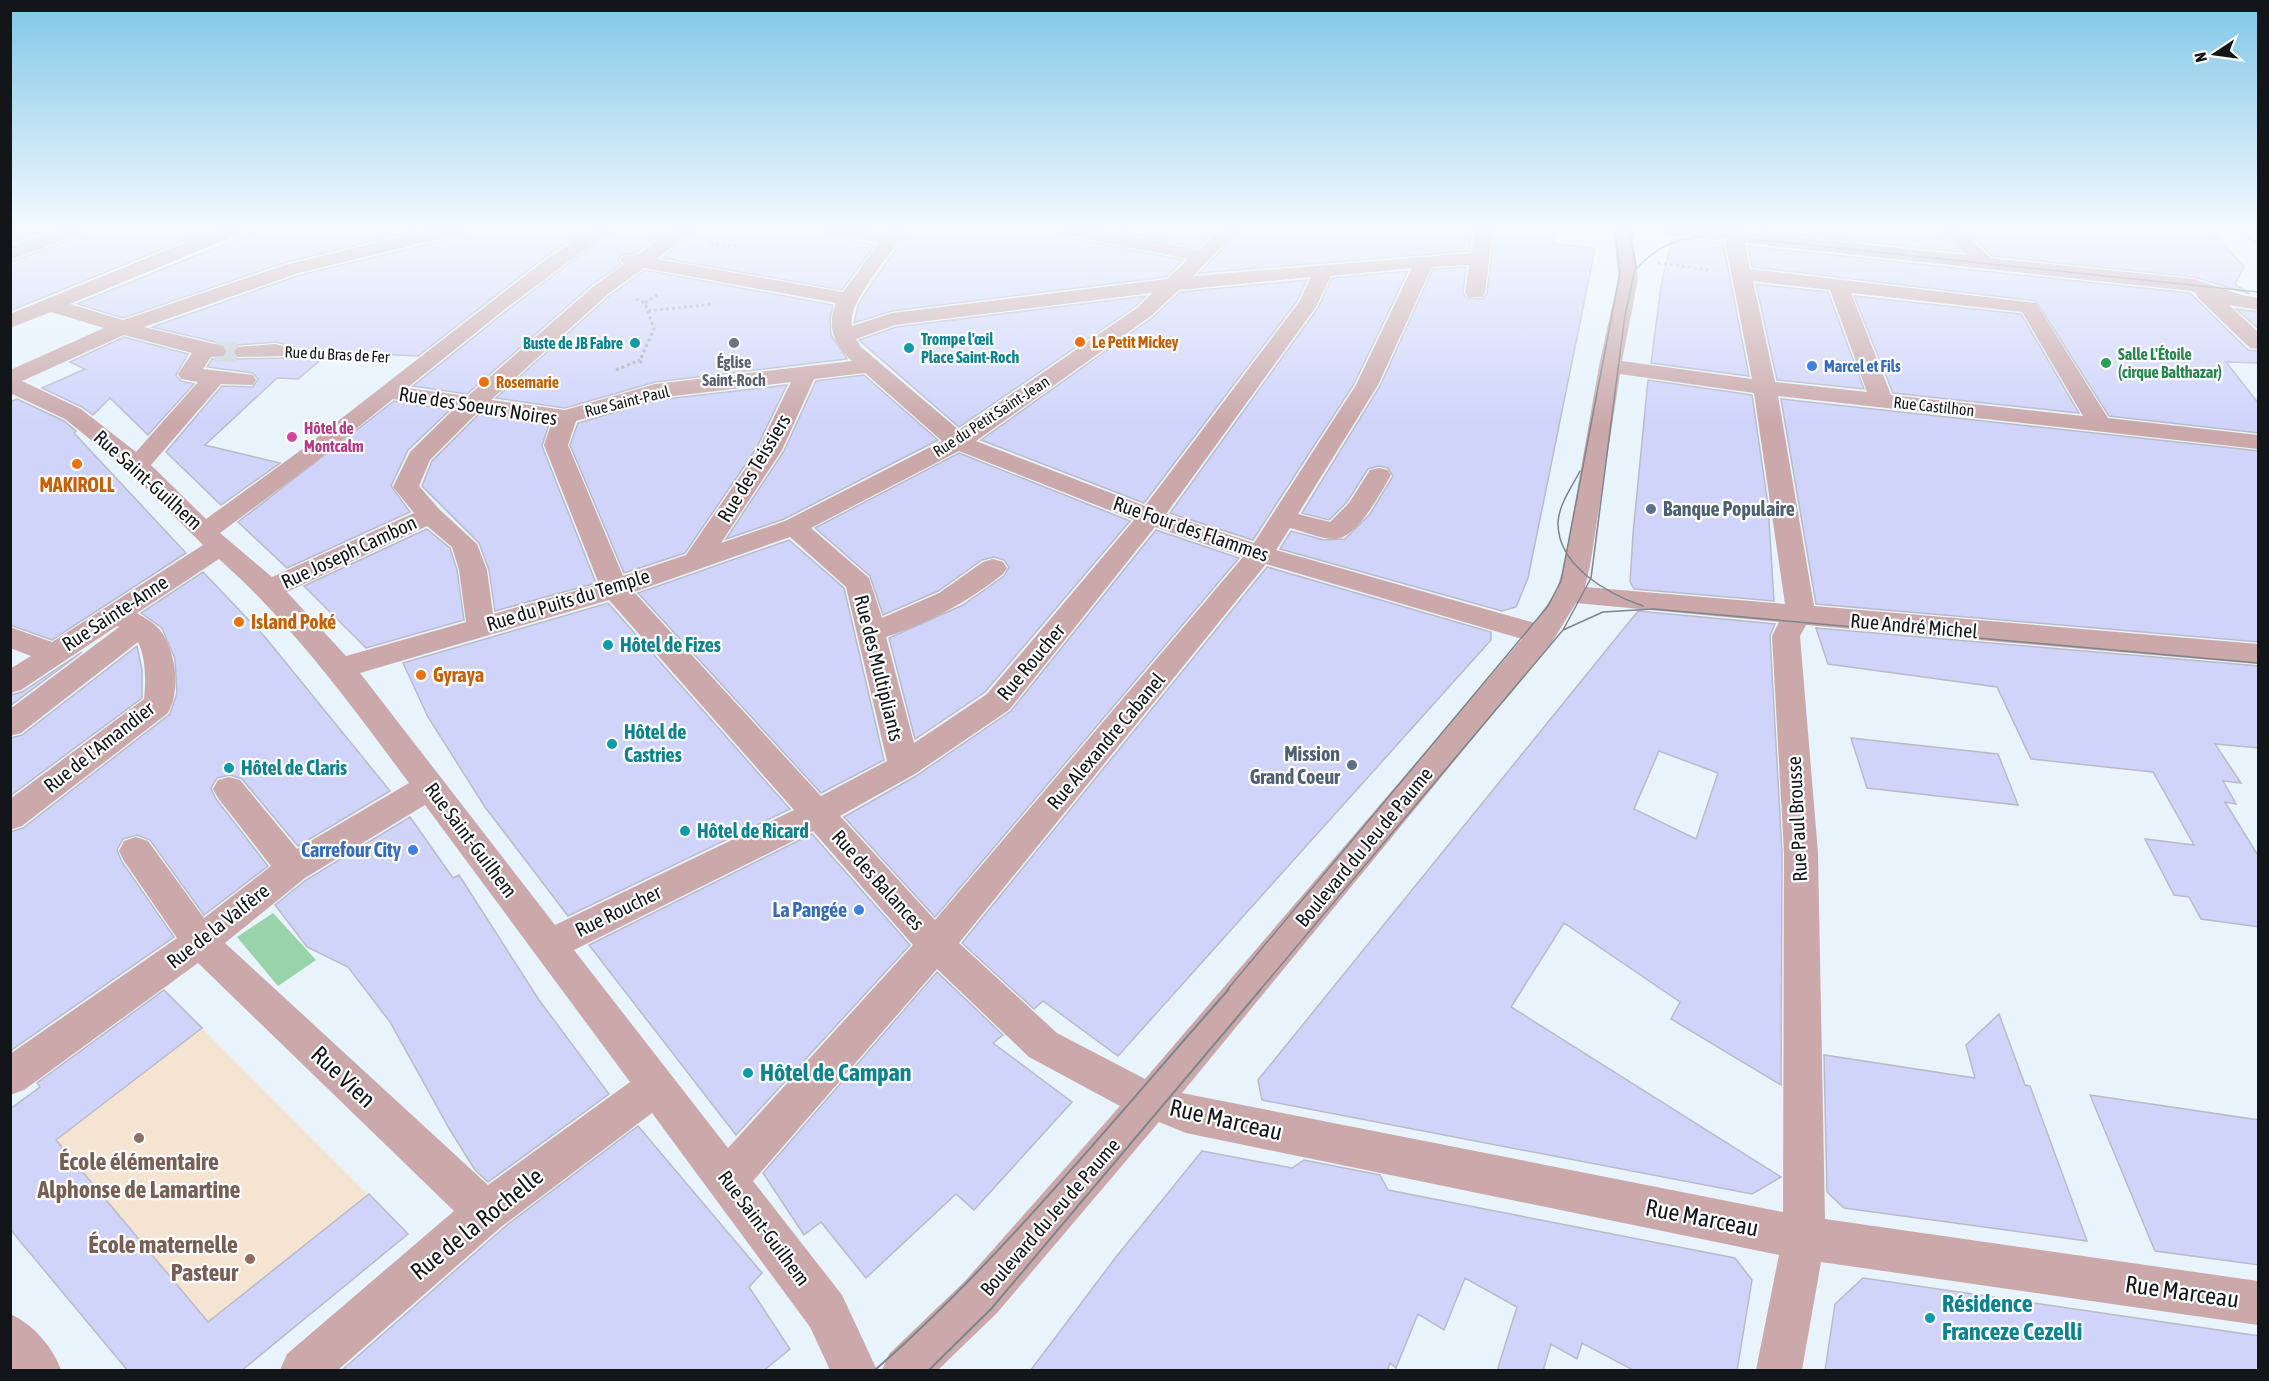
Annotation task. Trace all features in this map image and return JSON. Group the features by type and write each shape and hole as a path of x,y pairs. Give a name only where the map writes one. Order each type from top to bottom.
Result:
{"street":[{"path":"10,322 79,293"},
{"path":"10,378 123,327 221,293"},
{"name":"Rue Sainte-Anne","path":"10,682 53,653 127,620 264,492 429,360 476,319 512,293"},
{"path":"482,627 473,570 464,544 430,515 406,487 419,457 475,402 599,293"},
{"path":"751,293 841,318 880,322 1098,293"},
{"path":"841,318 857,293"},
{"name":"Rue du Petit Saint-Jean","path":"794,526 958,442 1144,312 1164,293"},
{"name":"Rue Roucher","path":"549,945 818,813 904,766 998,702 1150,517 1309,303 1313,293"},
{"name":"Rue Alexandre Cabanel","path":"728,1179 936,945 1260,554 1367,385 1410,293"},
{"name":"Boulevard du Jeu de Paume","path":"906,1371 981,1297 1151,1101 1542,636 1570,591 1586,519 1610,366 1625,293"},
{"name":"Rue Paul Brousse","path":"1744,293 1765,388 1800,608 1786,636 1801,853 1804,1238 1779,1371"},
{"path":"1841,293 1881,400"},
{"path":"1901,293 2029,307 2099,423"},
{"path":"1950,293 1955,299"},
{"path":"2203,293 2259,343"},
{"path":"2217,293 2238,301 2259,304"},
{"path":"51,305 158,339 210,351 189,374 245,380"},
{"name":"Rue Four des Flammes","path":"841,318 853,351 958,442 1150,517 1260,554 1542,636"},
{"name":"Rue du Bras de Fer","path":"245,352 275,351"},
{"name":"Rue Saint-Paul","path":"566,417 655,391 868,366"},
{"name":"Rue Castilhon","path":"1610,366 1765,388 2259,442"},
{"name":"Rue des Teissiers","path":"697,559 770,450 805,375"},
{"path":"137,465 215,377"},
{"name":"Rue Saint-Guilhem","path":"10,384 73,414 137,465 212,539 269,589 340,668 826,1311 854,1371"},
{"name":"Rue des Soeurs Noires","path":"389,392 475,402 566,417 556,445 615,589"},
{"path":"1283,518 1335,531 1359,508 1378,475"},
{"name":"Rue Joseph Cambon","path":"269,589 430,515"},
{"name":"Rue du Puits du Temple","path":"340,668 615,589 794,526"},
{"name":"Rue des Multipliants","path":"794,526 859,584 904,766"},
{"path":"870,632 917,617 945,604 993,568"},
{"name":"Rue des Balances","path":"615,589 936,945 1043,1045 1121,1088 1151,1101"},
{"name":"Rue André Michel","path":"1570,591 1583,596 1795,616 2259,654"},
{"path":"10,725 127,620"},
{"name":"Rue de l'Amandier","path":"10,817 158,705 159,652 155,642 127,620"},
{"path":"10,637 53,653"},
{"name":"Rue de la Valfère","path":"11,1074 200,942 293,868 431,786"},
{"path":"229,789 293,868"},
{"name":"Rue Vien","path":"136,851 200,942 486,1212"},
{"name":"Rue de la Rochelle","path":"303,1371 486,1212 656,1086"},
{"name":"Rue Marceau","path":"1151,1101 1186,1114 1804,1238 2259,1303"},
{"path":"10,1337 38,1371"}],"path":[{"path":"617,293 645,303 654,329 640,360 655,391"},
{"path":"648,311 701,306"},
{"name":"Rue du Bras de Fer","path":"275,351 429,360"}],"shaded area":[{"path":"168,994 407,1234 241,1370 97,1333 55,1282 10,1109"}],"green space":[{"path":"273,913 316,960 278,986 237,937"}],"building":[{"path":"10,293 53,293 10,311"},
{"path":"103,293 195,293 123,318 77,304"},
{"path":"247,293 498,293 418,356 330,352 298,379 277,378 205,445 280,463 221,505 166,452 222,386 253,387 258,379 253,373 207,367 212,359 225,357 228,350 224,344 152,327","holes":["276,342 284,344 288,350 283,358 237,359 232,353 237,345"]},
{"path":"529,293 582,293 467,394 413,386"},
{"path":"613,293 771,293 833,305 830,319 831,335 847,359 655,382 565,408 496,398"},
{"path":"865,293 1033,293 892,311 854,323 858,305"},
{"path":"1178,293 1301,293 1144,503 981,440 1152,318"},
{"path":"1325,293 1397,293 1354,384 1253,540 1170,513 1318,308"},
{"path":"1422,293 1463,293 1466,298 1482,299 1487,294 1586,293 1528,578 1516,607 1502,611 1280,549 1291,531 1324,540 1345,539 1370,514 1393,476 1388,468 1379,466 1368,469 1347,502 1329,520 1302,513 1380,386"},
{"path":"1660,293 1733,293 1749,376 1651,363"},
{"path":"1758,293 1829,293 1864,389 1777,380"},
{"path":"1973,293 2190,293 2248,350 2259,351 2259,363 2226,362 2259,404 2259,433 2109,416 2036,301"},
{"path":"1146,296 1136,306 959,427 859,340 896,327"},
{"path":"1854,296 2021,314 2079,413 1893,393"},
{"path":"2236,309 2259,312 2259,329"},
{"path":"124,337 188,354 176,375 181,381 194,384 148,435 110,398 93,415 82,407 42,388 85,369 70,362"},
{"path":"864,375 938,440 784,519 726,539 784,451 816,381"},
{"path":"1648,380 1752,395 1768,505 1774,601 1634,589 1630,582"},
{"path":"787,385 756,449 685,553 624,573 570,445 578,423 657,400"},
{"path":"17,399 64,421 76,431 74,433 186,553 52,640 10,625 10,402"},
{"path":"1781,399 2259,451 2259,642 1816,604"},
{"path":"394,401 450,410 408,450 391,486 410,512 287,568 238,522"},
{"path":"479,414 549,424 542,446 596,583 495,611 489,570 479,543 422,486 432,461"},
{"path":"959,453 1130,521 985,692 915,739 889,638 963,605 1004,576 1009,567 1004,560 994,557 982,560 938,591 883,615 870,576 815,528"},
{"path":"427,529 450,548 457,570 464,620 366,648 304,586"},
{"path":"1156,530 1239,558 935,917 844,817 916,776 1011,711"},
{"path":"789,540 844,588 884,760 821,793 638,593"},
{"path":"1267,567 1491,632 1491,640 1118,1056 1043,1001 1034,1009 962,943"},
{"path":"203,572 265,637 390,791 298,846 242,779 230,775 217,778 211,788 216,799 268,866 204,915 150,840 137,835 123,839 117,850 122,862 174,937 10,1051 10,832 23,828 170,714 177,693 175,659 162,628 141,613"},
{"path":"608,603 790,809 568,916 485,807 428,717 403,663"},
{"path":"1638,611 1775,624 1770,636 1782,853 1781,1085 1671,1019 1680,1002 1564,923 1511,1007 1781,1177 1752,1194 1262,1100 1258,1080","holes":["1659,751 1718,773 1696,839 1634,809"]},
{"path":"1816,628 2259,666 2259,748 2215,744 2241,783 2223,781 2236,804 2225,802 2259,857 2259,927 2201,919 2189,897 2174,895 2145,839 2194,845 2153,772 2031,759 1997,687 1828,664"},
{"path":"137,646 142,670 142,698 10,796 10,738 22,735"},
{"path":"82,652 10,706 10,695 22,692"},
{"path":"1851,738 1998,754 2018,805 1867,788"},
{"path":"410,817 453,878 459,875 539,1000 609,1094 488,1182 475,1170 450,1130 390,1022 348,967 307,947 275,905 306,880"},
{"path":"812,834 910,945 736,1135 589,945"},
{"path":"937,972 1003,1035 993,1043 1072,1102 974,1210 956,1194 866,1278 821,1222 804,1235 763,1173"},
{"path":"164,990 202,1028 56,1140 208,1322 369,1194 408,1234 241,1371 128,1371 10,1229 10,1109 40,1087 37,1083"},
{"path":"1999,1014 2025,1085 2030,1086 2087,1241 1844,1208 1827,1192 1824,1055 1975,1078 1966,1045"},
{"path":"2090,1095 2259,1120 2259,1265 2155,1251"},
{"path":"638,1126 762,1273 749,1287 790,1349 763,1371 341,1371 507,1225"},
{"path":"1202,1151 1292,1168 1304,1160 1380,1175 1388,1190 1735,1258 1752,1280 1737,1371 1635,1371 1582,1343 1577,1359 1551,1344 1543,1371 1497,1371 1517,1307 1465,1278 1444,1330 1418,1314 1396,1368 1390,1363 1387,1371 1030,1371 1116,1257"},
{"path":"1863,1278 2259,1336 2259,1371 1825,1371 1835,1304"}],"tunnel":[{"path":"215,351 245,352"}],"tram line":[{"path":"1566,553 1616,293"},
{"path":"1591,579 1630,293"},
{"path":"1566,553 1560,538 1559,515 1563,502 1580,471"},
{"path":"1227,990 1548,606 1561,581 1566,553"},
{"path":"1566,553 1575,565 1591,579"},
{"path":"1563,630 1591,579"},
{"path":"1591,579 1615,594 1643,606"},
{"path":"1563,630 1603,612 1653,609 2258,663"},
{"path":"1260,990 1563,630"},
{"path":"875,1370 922,1327 1013,1234 1229,989"},
{"path":"929,1370 991,1309 1261,989"}],"place":[{"name":"Le Petit Mickey","path":"1080,342"},
{"name":"Buste de JB Fabre","path":"635,343"},
{"name":"Église Saint-Roch","path":"734,343"},
{"name":"Trompe l'œil Place Saint-Roch","path":"909,348"},
{"name":"Salle L'Étoile (cirque Balthazar)","path":"2106,363"},
{"name":"Marcel et Fils","path":"1812,366"},
{"name":"Rosemarie","path":"484,382"},
{"name":"Hôtel de Montcalm","path":"292,437"},
{"name":"MAKIROLL","path":"77,464"},
{"name":"Banque Populaire","path":"1651,509"},
{"name":"Island Poké","path":"239,622"},
{"name":"Hôtel de Fizes","path":"608,645"},
{"name":"Gyraya","path":"421,675"},
{"name":"Hôtel de Castries","path":"612,744"},
{"name":"Mission Grand Coeur","path":"1352,765"},
{"name":"Hôtel de Claris","path":"229,768"},
{"name":"Hôtel de Ricard","path":"685,831"},
{"name":"Carrefour City","path":"413,850"},
{"name":"La Pangée","path":"859,910"},
{"name":"Hôtel de Campan","path":"748,1073"},
{"name":"École élémentaire Alphonse de Lamartine","path":"139,1138"},
{"name":"École maternelle Pasteur","path":"250,1259"},
{"name":"Résidence Franceze Cezelli","path":"1930,1318"}]}
